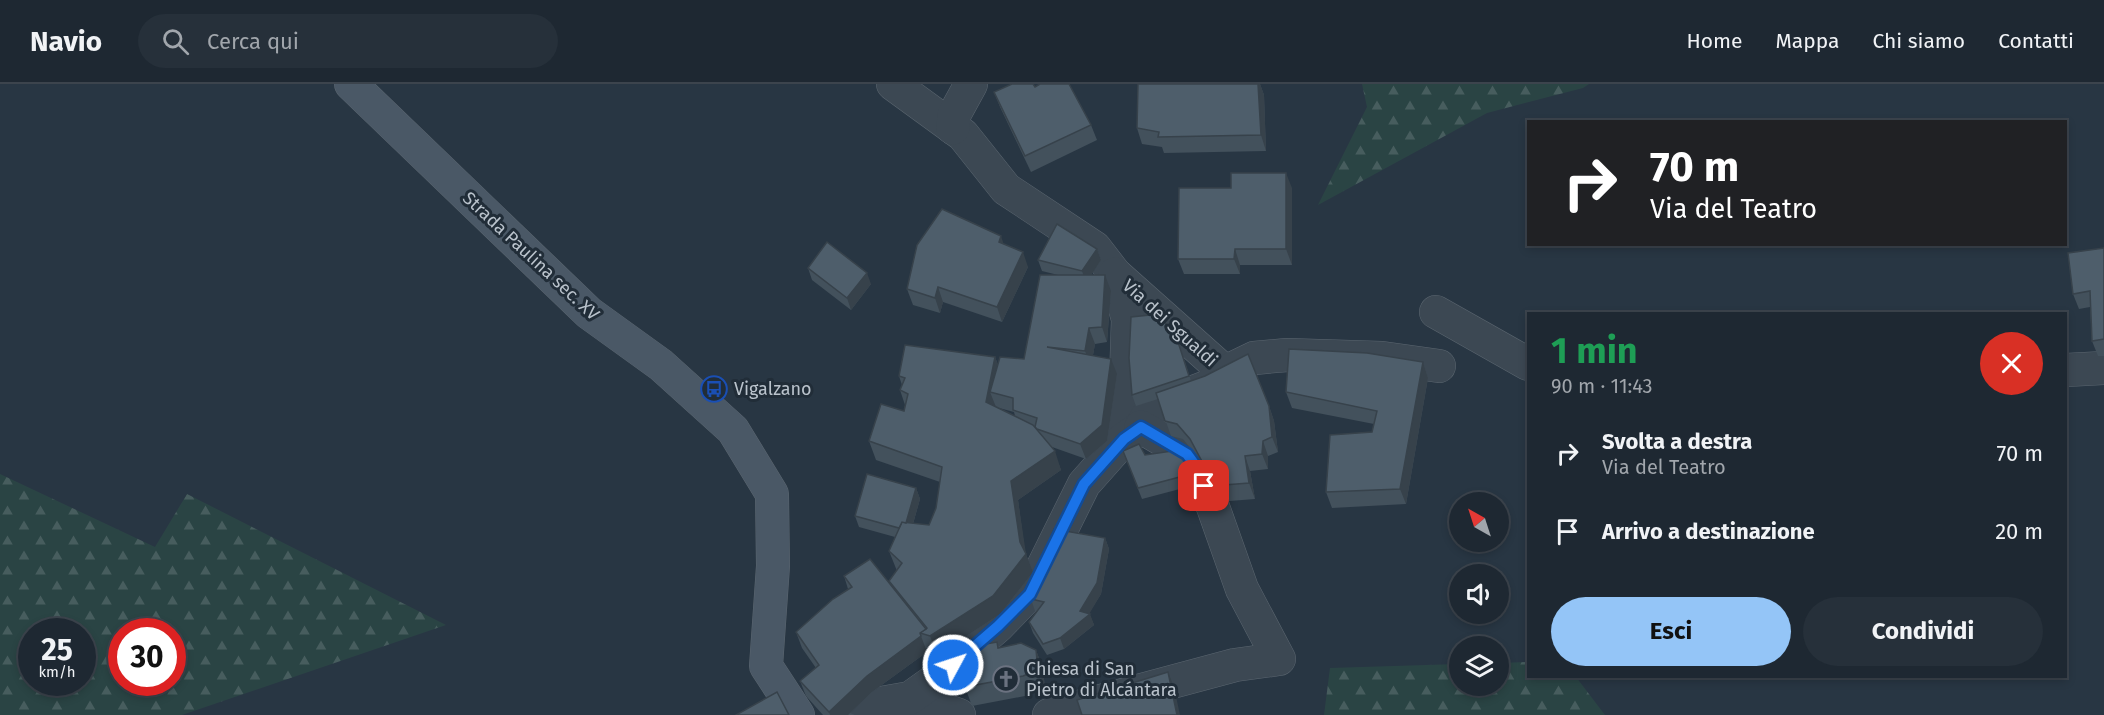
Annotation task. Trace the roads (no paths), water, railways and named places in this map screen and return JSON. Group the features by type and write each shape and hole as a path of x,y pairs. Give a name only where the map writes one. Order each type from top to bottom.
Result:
{"street":[{"name":"Strada Paulina sec. XV","path":"351,84 588,313 661,365 733,430 772,494 773,566 766,666 798,715"},
{"name":"Via dei Sgualdi","path":"893,84 963,135 1006,189 1095,248 1115,274 1225,372"},
{"path":"953,128 954,115 971,84"},
{"name":"Via dei Sgualdi","path":"1115,274 1128,319 1132,433"},
{"path":"1436,312 1527,363"},
{"path":"862,715 876,704 910,698 938,678 998,626 1030,594 1084,484 1152,408 1207,387 1225,372 1254,358 1287,355 1382,358 1439,366"},
{"path":"2067,370 2104,368"},
{"path":"1049,715 1235,665 1279,659 1242,589 1213,507 1195,465 1187,454 1132,433"},
{"path":"910,698 960,715"}],"place":[{"name":"Vigalzano","path":"714,389"},
{"name":"Chiesa di San Pietro di Alcántara","path":"1006,679"}]}
